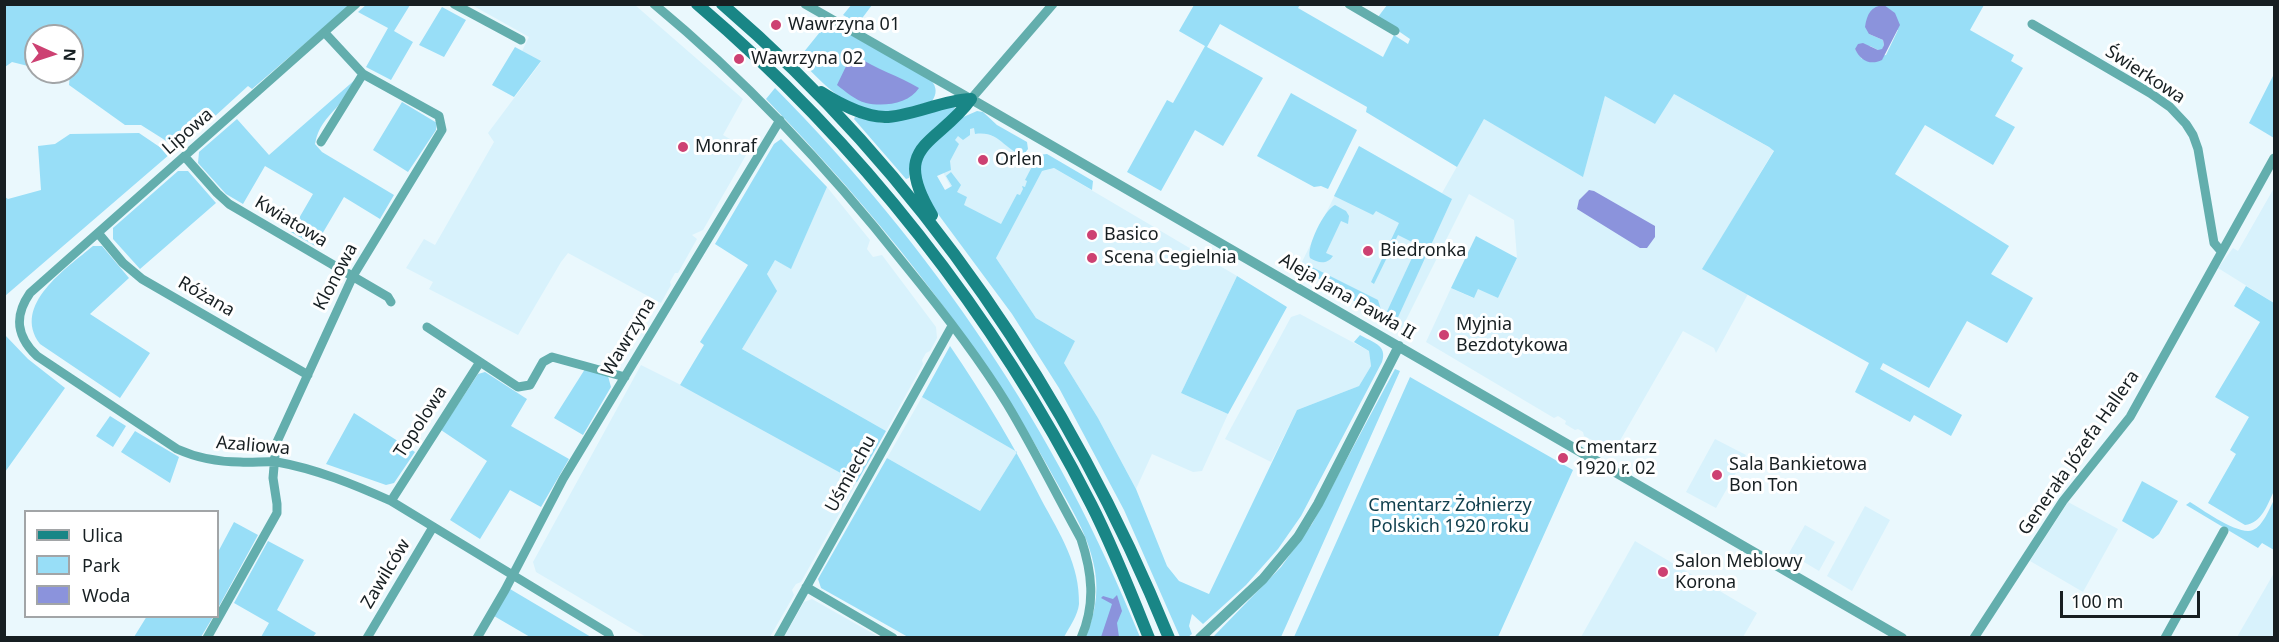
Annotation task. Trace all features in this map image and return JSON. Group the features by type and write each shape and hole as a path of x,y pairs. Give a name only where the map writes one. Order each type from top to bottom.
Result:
{"main road":[{"path":"697,4 773,73 870,176 978,315 1039,412 1090,504 1149,638"},
{"path":"722,4 809,85 882,164 951,249 1049,395 1116,517 1169,638"},
{"path":"809,85 845,106 867,114 886,117 950,101 971,99"},
{"path":"951,249 920,194 915,177 915,165 924,145 963,110 971,99"}],"street":[{"name":"Lipowa","path":"42,282 356,4"},
{"path":"454,4 521,40"},
{"path":"654,4 780,120 865,214 952,326 1006,403 1081,539 1089,562 1092,596 1089,615 1081,638"},
{"name":"Aleja Jana Pawła II","path":"805,4 1902,638"},
{"path":"971,99 1053,4"},
{"path":"1349,4 1395,31"},
{"name":"Świerkowa","path":"2032,24 2170,107 2186,124 2196,141 2214,243 2221,251"},
{"path":"321,142 363,74 325,33"},
{"name":"Klonowa","path":"219,617 277,513 274,462 276,444 316,353 353,276 440,135 442,126 439,116 363,74"},
{"name":"Wawrzyna","path":"477,638 513,575 563,478 780,120"},
{"name":"Kwiatowa","path":"184,157 229,204 388,297 392,302"},
{"name":"Generała Józefa Hallera","path":"1974,638 2063,501 2130,417 2274,158"},
{"name":"Różana","path":"98,233 123,262 142,279 308,375"},
{"name":"Azaliowa","path":"42,282 23,302 19,320 21,335 29,348 37,356 177,449 225,461 274,462 317,472 391,501 608,633 610,638"},
{"name":"Uśmiechu","path":"778,638 952,326"},
{"path":"427,327 521,387 530,385 543,362 552,357 625,376"},
{"path":"1203,634 1263,579 1298,537 1318,504 1399,346"},
{"name":"Topolowa","path":"391,501 480,362"},
{"name":"Zawilców","path":"367,638 433,527"},
{"path":"2165,638 2224,531"},
{"path":"806,588 893,638"},
{"name":"Klonowa","path":"207,638 218,618"}],"shaded area":[{"path":"472,5 635,5 743,99 723,135 749,150 703,230 692,235 697,239 678,273 675,273 661,303 568,253 518,335 429,289 433,282 406,268 424,239 435,245 494,142 488,133 541,62 522,51 529,37"},
{"path":"1674,94 1774,150 1703,269 1748,294 1716,353 1714,348 1683,331 1614,451 1584,436 1583,432 1565,424 1566,421 1558,416 1554,418 1426,342 1451,288 1473,298 1478,288 1498,298 1517,258 1514,220 1469,194 1402,328 1299,268 1359,146 1442,193 1484,119 1583,176 1605,96"},
{"path":"970,122 1045,165 1043,171 1054,168 1237,276 1181,393 1228,414 1202,471 1193,472 1152,454 1136,489 1098,418 1064,363 1075,341 1036,318 996,258 991,263 937,161 944,148"},
{"path":"827,187 870,240 867,249 873,257 882,255 936,327 937,338 922,360 923,364 886,431 742,349 776,291 767,274 775,260 791,268"},
{"path":"2274,188 2274,303 2218,268 2233,248 2238,251"},
{"path":"1300,314 1369,351 1371,366 1359,386 1297,410 1271,462 1225,439 1291,317"},
{"path":"641,365 709,399 857,482 801,582 796,584 792,590 794,595 770,637 646,637 536,572 533,562"},
{"path":"922,397 1017,452 980,511 887,458"},
{"path":"1715,439 1746,455 1716,508 1686,492"},
{"path":"2068,502 2118,529 2083,592 2030,561"},
{"path":"1865,506 1890,520 1852,591 1827,576"},
{"path":"1805,525 1835,542 1819,571 1789,553"},
{"path":"1635,541 1757,613 1743,637 1581,637"},
{"path":"2274,573 2274,637 2237,637"},
{"path":"812,599 879,637 784,637 804,602"}],"green space":[{"path":"367,4 410,5 394,31 413,42 391,80 366,67 388,28 358,12"},
{"path":"852,4 872,5 863,17 861,25 843,15"},
{"path":"5,5 350,5 252,89 248,86 179,149 141,125 125,125 69,85 84,84 84,24 24,24 24,65 12,62 5,67"},
{"path":"1194,5 1300,5 1298,8 1383,57 1394,35 1408,44 1410,39 1378,17 1387,5 1984,5 1970,30 2014,55 2011,61 2023,68 1995,116 2015,127 1993,165 1925,125 1895,174 2009,246 1991,274 2033,298 2007,343 1967,321 1929,388 1883,363 1880,369 1962,415 1951,436 1914,415 1910,422 1855,392 1869,363 1702,269 1774,151 1769,147 1674,94 1655,124 1605,96 1583,177 1484,119 1457,167 1366,112 1367,107 1220,24 1207,47 1263,78 1223,146 1195,130 1161,191 1127,172 1167,100 1173,103 1205,46 1179,31","holes":["1898,30 1886,55 1862,59 1855,49 1870,46 1882,50 1883,40 1869,34"]},
{"path":"442,7 466,20 444,57 419,45"},
{"path":"828,22 931,80 936,90 932,101 900,110 876,111 851,103 828,88 799,58"},
{"path":"515,47 541,61 514,97 492,85"},
{"path":"2274,74 2274,138 2249,123"},
{"path":"357,78 343,100 323,124 315,144 322,152 394,195 380,219 344,197 315,246 291,232 313,194 265,166 243,204 226,194 198,163 199,152 237,119 269,155"},
{"path":"775,88 887,212 938,277 985,344 1029,414 1070,486 1107,560 1140,637 1086,637 1096,597 1096,580 1088,543 1076,516 1017,415 953,319 882,228 766,99"},
{"path":"1291,93 1357,130 1328,189 1321,186 1314,187 1257,156"},
{"path":"402,102 437,123 436,130 408,172 373,150"},
{"path":"955,106 954,112 923,140 913,157 909,178 906,179 854,119 855,117 883,123"},
{"path":"977,111 983,112 997,125 1027,142 1028,149 1024,154 1018,153 991,135 975,134 974,128 970,129 970,135 963,140 958,136 955,140 959,144 950,161 951,170 937,176 945,190 952,186 946,176 951,172 961,185 957,192 967,197 964,205 1001,224 1017,194 1020,195 1022,186 1025,187 1027,181 1025,180 1038,155 1047,154 1093,181 1092,190 1054,168 1042,171 996,258 1036,318 1075,341 1064,363 1098,418 1136,489 1167,566 1179,581 1209,594 1297,410 1359,386 1371,366 1369,351 1354,342 1360,335 1378,345 1383,352 1382,362 1301,516 1278,549 1246,585 1203,624 1192,614 1189,626 1192,634 1188,637 1180,637 1124,510 1059,388 1012,314 938,214 921,187 920,162 923,154 961,118"},
{"path":"139,133 170,154 5,296 5,197 8,199 41,190 38,146 55,144 70,134"},
{"path":"781,139 827,187 791,269 775,260 767,274 777,291 742,349 886,431 857,482 680,385 704,345 700,342 748,265 715,244 774,144"},
{"path":"1359,146 1452,199 1394,326 1383,320 1418,245 1398,235 1374,284 1371,282 1399,223 1376,211 1373,215 1334,196"},
{"path":"178,171 188,171 216,203 140,269 113,239 113,228"},
{"path":"1335,205 1346,211 1349,216 1348,224 1341,221 1326,253 1333,256 1331,259 1325,262 1316,261 1310,258 1309,253 1313,238 1321,221"},
{"path":"1476,236 1517,258 1498,298 1478,289 1474,298 1451,288"},
{"path":"93,246 102,246 129,278 90,314 150,353 120,398 40,344 33,329 32,315 46,289 57,276"},
{"path":"1302,265 1308,265 1378,300 1381,310 1377,316 1324,281 1298,269"},
{"path":"1237,276 1287,307 1228,414 1181,393"},
{"path":"2246,286 2274,303 2274,491 2260,517 2251,524 2245,525 2208,503 2236,454 2230,450 2249,417 2215,397 2260,322 2234,306"},
{"path":"5,335 28,359 65,388 5,472"},
{"path":"950,346 987,403 1015,451 922,397"},
{"path":"585,369 608,376 611,387 583,435 554,418"},
{"path":"1395,369 1400,371 1281,637 1215,638 1214,636 1281,567 1312,524"},
{"path":"485,372 527,399 511,426 569,459 541,507 510,490 480,539 450,520 487,461 441,430 478,374"},
{"name":"Cmentarz Żołnierzy Polskich 1920 roku","path":"1410,377 1573,470 1498,637 1294,637"},
{"path":"354,413 415,452 394,483 386,485 326,464"},
{"path":"110,416 126,426 113,447 96,436"},
{"path":"135,431 179,457 170,483 121,452"},
{"path":"1016,453 1068,550 1076,576 1079,604 1064,637 908,637 821,588 818,579 887,458 980,511"},
{"path":"2142,481 2178,501 2159,534 2153,539 2122,521"},
{"path":"2274,500 2274,550 2262,543 2258,548 2186,505 2190,502 2230,526 2247,531 2260,525"},
{"path":"234,522 258,535 219,606 219,550"},
{"path":"268,541 304,560 277,610 316,633 313,637 261,637 269,623 234,603"},
{"path":"510,589 591,637 530,637 494,616"},
{"path":"146,618 212,618 201,637 134,637"}],"water":[{"path":"1884,5 1895,13 1900,25 1882,60 1870,62 1863,59 1855,49 1858,44 1863,43 1878,50 1882,49 1883,40 1869,34 1865,27 1870,12"},
{"path":"856,56 919,88 909,98 895,103 873,104 858,100 837,85 850,58"},
{"path":"1589,190 1655,226 1655,237 1647,248 1640,248 1577,209 1579,200"},
{"path":"1117,595 1122,611 1117,623 1119,637 1101,637 1112,604 1101,598 1103,596 1113,599"}],"place":[{"name":"Wawrzyna 01","path":"776,25"},
{"name":"Wawrzyna 02","path":"739,59"},
{"name":"Monraf","path":"683,147"},
{"name":"Orlen","path":"983,160"},
{"name":"Basico","path":"1092,235"},
{"name":"Biedronka","path":"1368,251"},
{"name":"Scena Cegielnia","path":"1092,258"},
{"name":"Myjnia Bezdotykowa","path":"1444,335"},
{"name":"Cmentarz 1920 r. 02","path":"1563,458"},
{"name":"Sala Bankietowa Bon Ton","path":"1717,475"},
{"name":"Salon Meblowy Korona","path":"1663,572"}]}
